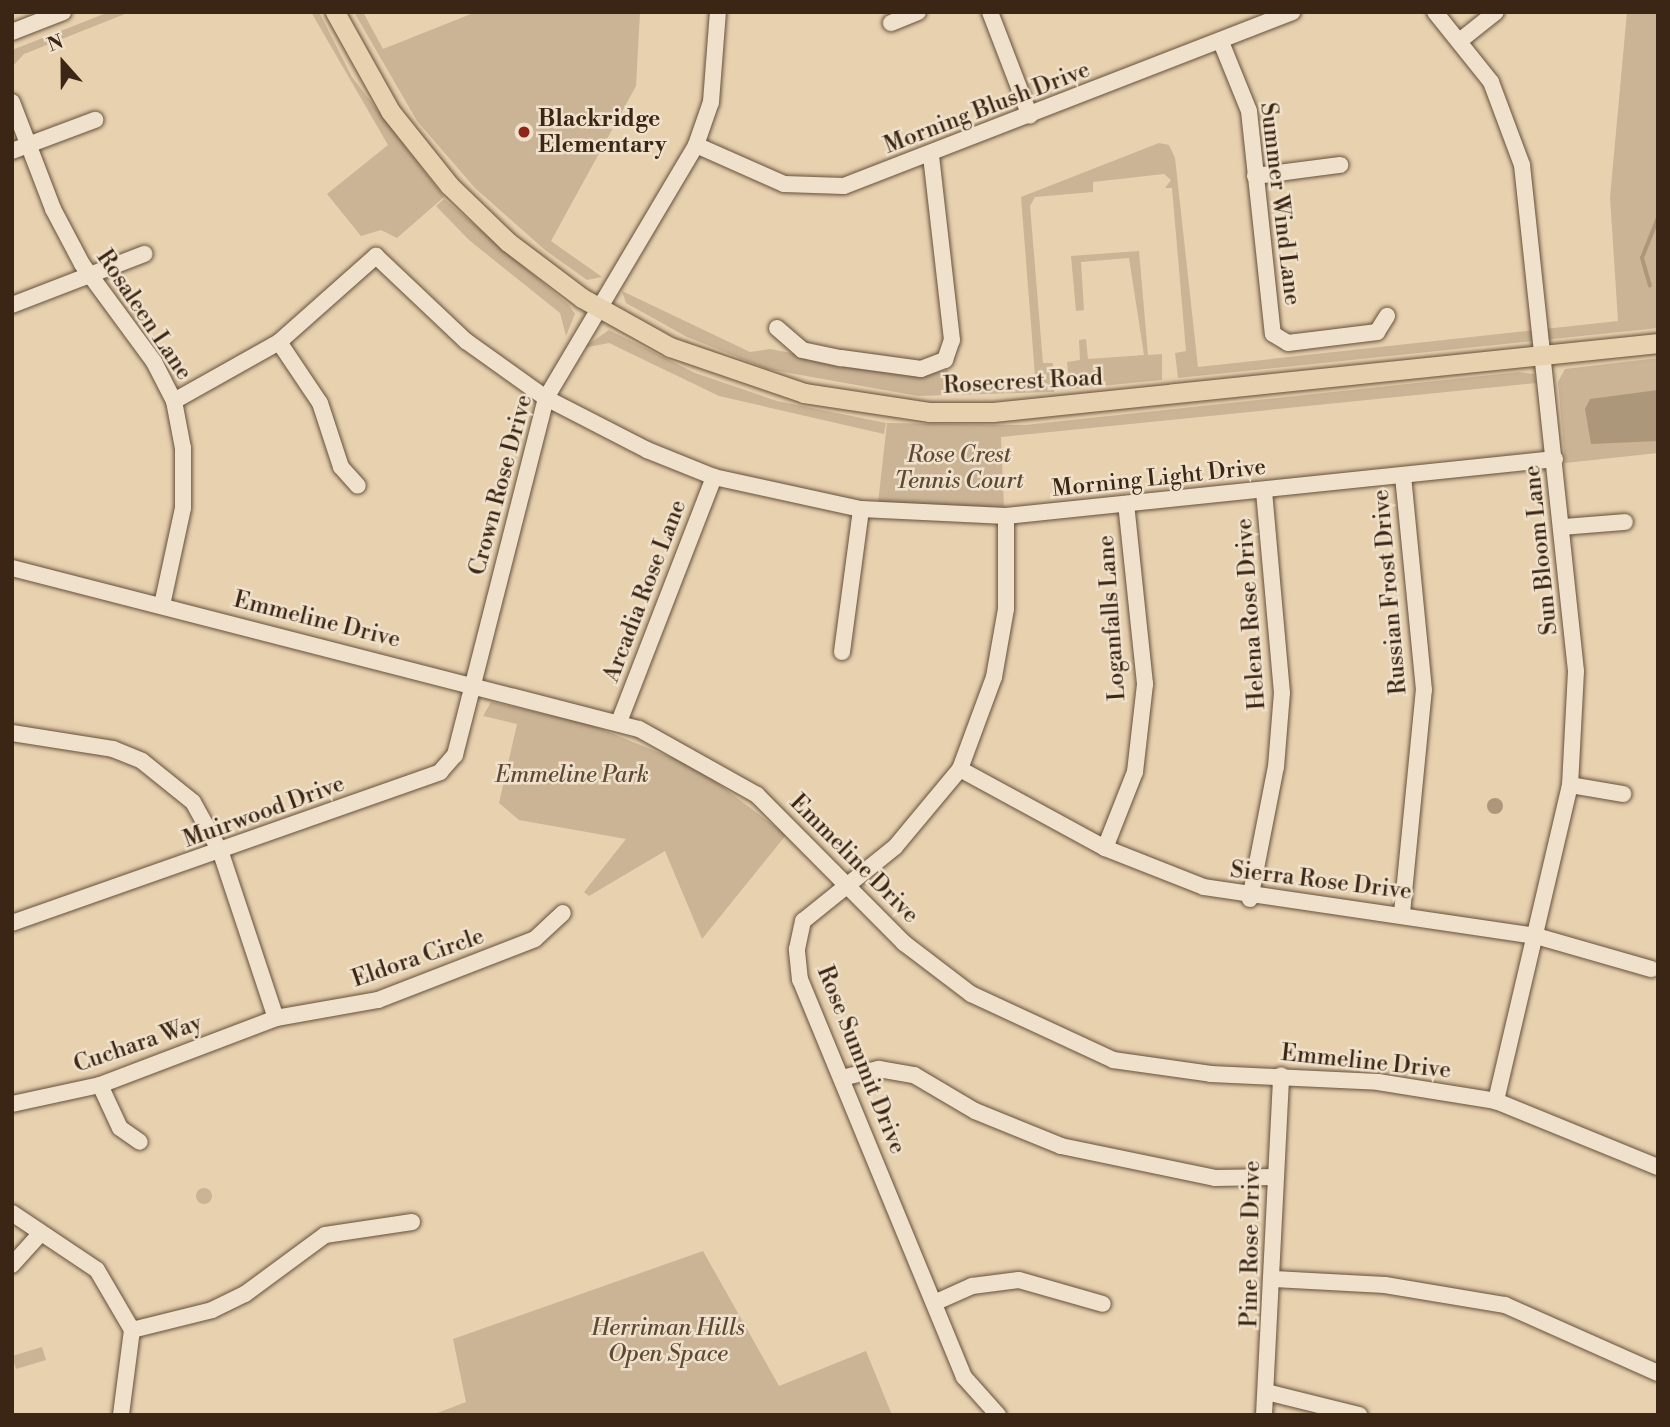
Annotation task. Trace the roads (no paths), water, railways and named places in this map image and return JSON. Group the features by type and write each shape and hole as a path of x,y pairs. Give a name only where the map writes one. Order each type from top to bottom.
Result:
{"main road":[{"name":"Rosecrest Road","path":"335,12 390,111 449,185 508,242 595,306 736,374 817,396 929,412 1059,407 1658,343"}],"street":[{"path":"12,32 63,12"},
{"name":"Crown Rose Drive","path":"472,683 546,398 595,306 696,145 711,102 718,12"},
{"path":"891,23 918,12"},
{"path":"990,12 1030,116"},
{"name":"Morning Blush Drive","path":"696,145 773,180 807,188 855,183 1292,12"},
{"name":"Sun Bloom Lane","path":"1435,12 1462,39 1491,82 1521,165 1563,527 1576,671 1570,786 1496,1101"},
{"path":"1462,39 1496,12"},
{"name":"Summer Wind Lane","path":"1221,42 1249,111 1273,334 1288,343 1377,332 1387,316"},
{"name":"Rosaleen Lane","path":"12,102 20,148 53,209 90,276 154,362 174,401 183,448 183,508 163,604"},
{"path":"20,148 95,120"},
{"path":"777,328 802,350 921,369 941,363 952,340 930,155"},
{"path":"1255,176 1340,165"},
{"path":"12,305 144,254"},
{"name":"Morning Light Drive","path":"174,401 279,342 376,256 466,341 546,398 647,450 714,477 861,509 1006,516 1555,459"},
{"path":"279,342 320,403 341,467 358,486"},
{"name":"Russian Frost Drive","path":"1402,913 1424,690 1403,476"},
{"name":"Arcadia Rose Lane","path":"619,722 714,477"},
{"name":"Helena Rose Drive","path":"1250,899 1276,767 1282,693 1264,491"},
{"name":"Loganfalls Lane","path":"1105,848 1135,772 1145,684 1126,504"},
{"path":"842,652 861,509"},
{"name":"Rose Summit Drive","path":"998,1415 964,1377 800,979 797,949 803,921 895,847 960,769 1001,636 1006,516"},
{"path":"1563,527 1625,522"},
{"name":"Emmeline Drive","path":"12,568 163,604 619,722 757,795 904,943 971,994 1035,1028 1113,1060 1211,1074 1281,1074 1496,1101 1658,1167"},
{"name":"Muirwood Drive","path":"12,923 221,853 440,772 455,755 472,683"},
{"path":"12,733 113,749 142,761 193,802 221,853 276,1018"},
{"name":"Sierra Rose Drive","path":"960,769 1105,848 1158,873 1250,899 1402,913 1536,936 1651,969"},
{"path":"1570,786 1623,794"},
{"name":"Eldora Circle","path":"276,1018 378,1000 456,972 536,939 563,913"},
{"name":"Cuchara Way","path":"12,1104 100,1085 276,1018"},
{"path":"842,1078 879,1069 914,1075 975,1111 1061,1146 1215,1178 1275,1177"},
{"name":"Pine Rose Drive","path":"1264,1415 1270,1393 1275,1177 1281,1074"},
{"path":"100,1085 120,1128 140,1142"},
{"path":"12,1213 39,1235 97,1270 132,1329 121,1415"},
{"path":"132,1329 234,1299 325,1236 412,1222"},
{"path":"12,1265 39,1235"},
{"path":"1274,1279 1384,1285 1506,1305 1658,1373"},
{"path":"934,1303 972,1286 1019,1280 1103,1304"},
{"path":"1270,1393 1359,1415"}],"waterway":[{"path":"1650,286 1642,258 1658,218"}],"place":[{"name":"Blackridge Elementary","path":"524,132"}],"park label":[{"name":"Rose Crest Tennis Court","path":"959,468"},
{"name":"Emmeline Park","path":"572,775"},
{"name":"Herriman Hills Open Space","path":"668,1341"}]}
